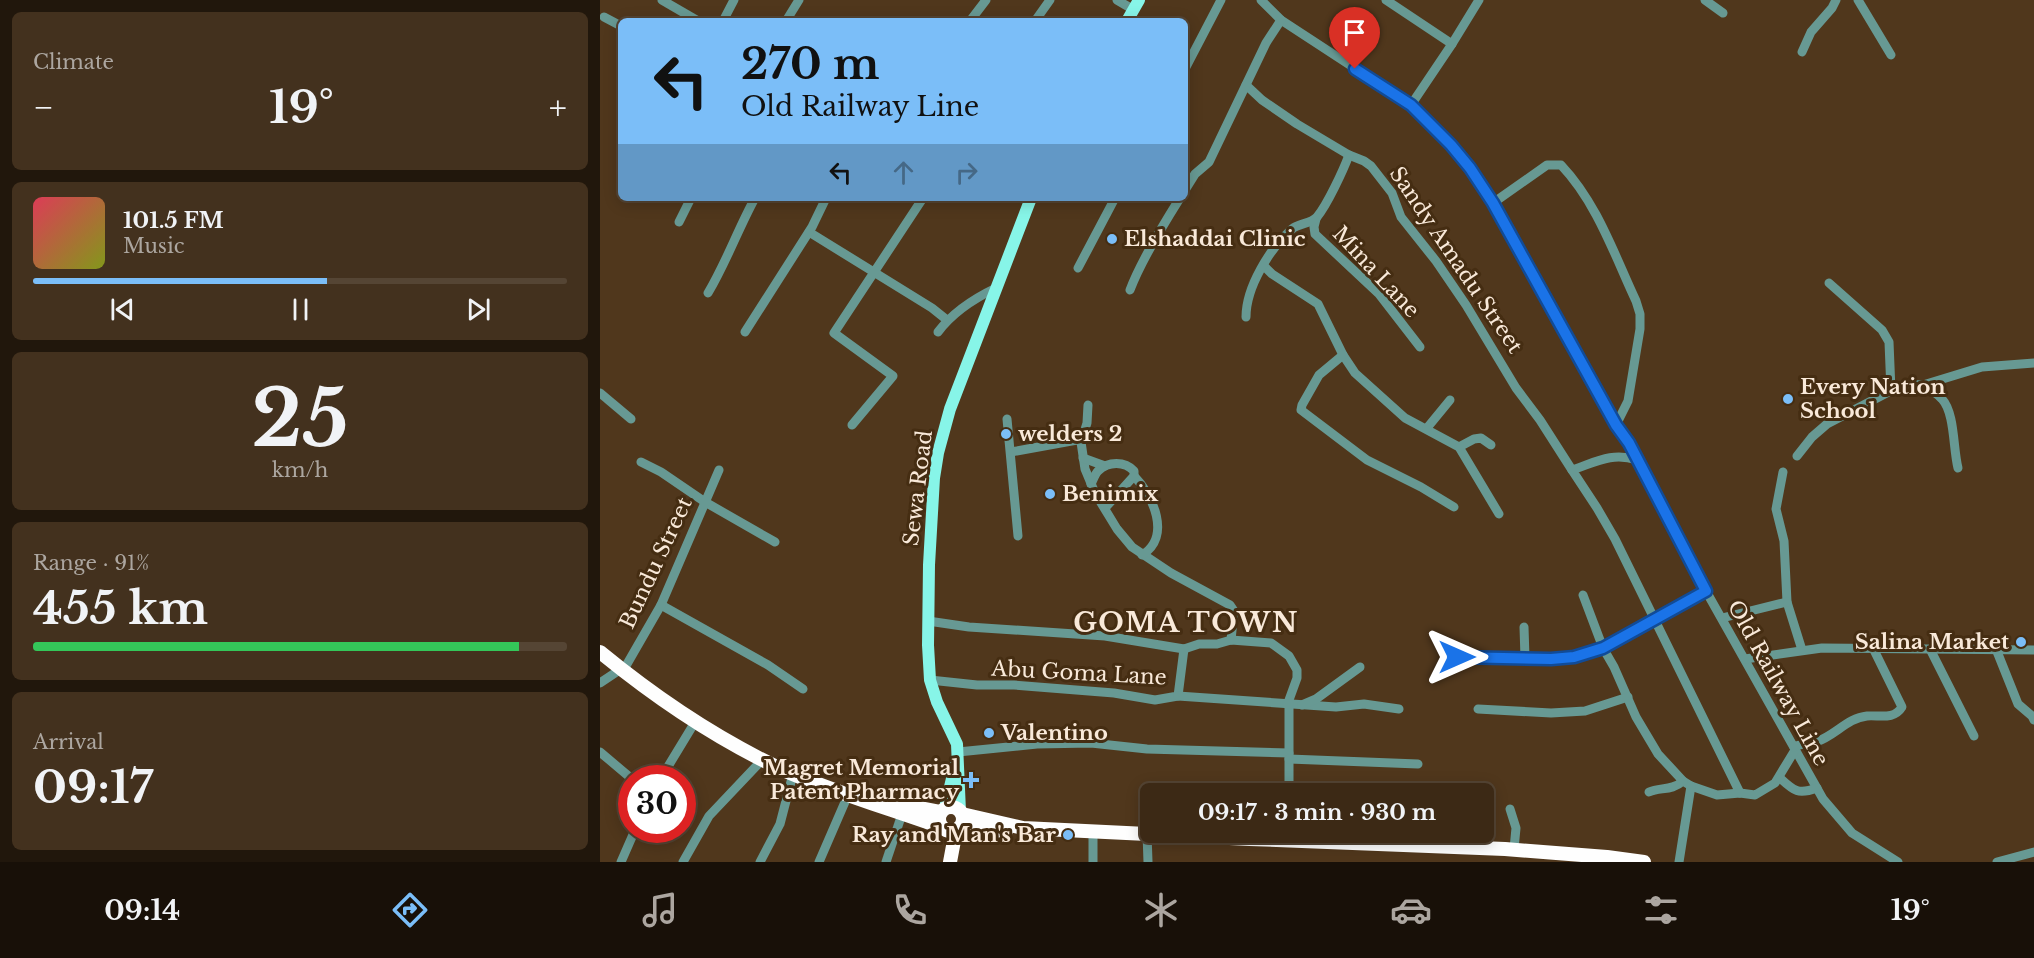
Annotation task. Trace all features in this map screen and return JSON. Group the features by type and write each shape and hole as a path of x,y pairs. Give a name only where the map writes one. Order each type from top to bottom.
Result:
{"highway":[{"path":"600,652 647,690 695,722 793,774 902,814 951,829 1005,831 1023,828"},
{"path":"852,796 943,810 953,807 961,813 1023,828 1140,833"},
{"path":"943,810 939,818 951,829 950,859"},
{"path":"951,829 963,821 961,813"},
{"path":"1410,843 1514,849 1545,857 1644,862"}],"main road":[{"name":"Sewa Road","path":"961,813 958,754 930,680 928,621 932,512 938,453 950,409 1030,201"},
{"path":"943,810 958,754"}],"street":[{"path":"662,0 693,18"},
{"path":"725,18 734,0"},
{"path":"788,18 799,0"},
{"path":"972,18 986,0"},
{"path":"1037,18 1050,0"},
{"path":"1117,0 1132,14"},
{"path":"1189,52 1221,0"},
{"name":"Old Railway Line","path":"1261,0 1281,20 1411,105 1451,145 1470,168 1493,203 1637,460 1706,591 1817,788 1838,818 1852,833 1898,862"},
{"path":"1386,0 1452,44"},
{"path":"1411,105 1479,0"},
{"path":"1705,0 1723,13"},
{"path":"1802,52 1811,32 1836,0"},
{"path":"1858,0 1891,55"},
{"path":"604,17 618,24"},
{"path":"1188,185 1195,174 1209,162 1221,141 1266,43 1281,20"},
{"name":"Sandy Amadu Street","path":"1246,85 1270,106 1348,155 1371,166 1392,193 1401,217 1436,261 1466,305 1516,388 1540,420 1615,539 1635,584 1740,793"},
{"path":"1246,317 1250,290 1260,269 1294,228 1316,219 1343,171 1348,155"},
{"path":"1493,203 1547,165 1561,165 1589,200 1640,314 1640,330 1628,401 1616,425"},
{"path":"679,222 690,201"},
{"path":"708,293 722,270 738,228 753,201"},
{"path":"745,332 809,232 824,201"},
{"path":"852,425 893,376 834,333 921,201"},
{"path":"1078,267 1113,201"},
{"path":"1130,290 1166,219 1178,201"},
{"name":"Mina Lane","path":"1316,219 1314,227 1316,234 1379,294 1420,347"},
{"path":"809,232 932,308 947,320"},
{"path":"1264,266 1272,274 1318,304 1342,355 1355,373 1405,418 1459,447 1499,514"},
{"path":"1829,283 1882,330 1889,342 1891,391"},
{"path":"938,332 947,320 975,298 996,288"},
{"path":"1342,355 1319,375 1301,410 1367,460 1421,487 1454,507"},
{"path":"1797,456 1812,437 1827,424 1904,384 1923,385 1982,367 2034,363"},
{"path":"1923,385 1944,401 1949,410 1958,468"},
{"path":"600,393 631,420"},
{"path":"1427,429 1450,400"},
{"path":"1088,405 1087,423 1081,442 1083,458 1091,484 1104,508 1132,547 1171,573 1230,605 1234,611 1232,640"},
{"path":"1007,419 1018,536"},
{"path":"1459,447 1480,438 1491,445"},
{"path":"1011,452 1077,440 1081,442"},
{"path":"1572,470 1603,458 1621,456 1637,460"},
{"path":"1083,458 1105,466"},
{"path":"642,462 705,502 775,542"},
{"path":"1091,484 1098,471 1109,463 1125,464 1134,471 1134,476 1146,490 1157,516 1155,543 1143,555"},
{"name":"Bundu Street","path":"622,670 661,605 719,470"},
{"path":"1783,472 1776,509 1784,541 1787,602 1802,650"},
{"path":"1104,508 1134,476"},
{"path":"1457,657 1551,659 1574,657 1603,648 1706,591"},
{"path":"1583,595 1603,648 1636,717 1658,754 1687,784 1717,795 1740,793 1755,795 1780,778 1794,749 1805,743 1816,742 1852,720 1868,716 1894,716 1898,713 1902,707 1873,648"},
{"path":"1722,618 1787,602"},
{"path":"661,605 768,665 803,689"},
{"path":"928,621 969,627 1105,636 1184,649 1199,644 1217,644 1232,640 1271,643 1289,656 1297,670 1289,705 1289,783"},
{"path":"1524,627 1526,658"},
{"path":"1746,659 1822,648 2034,650"},
{"name":"Abu Goma Lane","path":"930,680 1114,693 1155,700 1178,696 1184,649"},
{"path":"1930,649 1974,736"},
{"path":"1996,649 2018,704 2034,720"},
{"path":"1301,706 1316,699 1359,667"},
{"path":"600,683 622,670"},
{"path":"1178,696 1301,706 1336,707 1364,704 1399,709"},
{"path":"1478,709 1551,713 1585,711 1628,697"},
{"path":"669,765 695,722"},
{"path":"958,754 1037,744 1091,742 1147,749 1418,764"},
{"path":"600,752 618,767"},
{"path":"683,862 709,816 763,759"},
{"path":"760,862 780,824 793,774"},
{"path":"1780,778 1792,789 1804,793 1817,788"},
{"path":"1649,792 1668,790 1687,784"},
{"path":"1679,862 1687,784"},
{"path":"819,862 852,796"},
{"path":"1510,809 1516,828 1514,849"},
{"path":"886,862 902,814"},
{"path":"1093,832 1094,862"},
{"path":"621,862 630,843"},
{"path":"1147,843 1148,862"},
{"path":"1997,862 2034,852"}],"place":[{"name":"Elshaddai Clinic","path":"1112,239"},
{"name":"Every Nation School","path":"1788,399"},
{"name":"welders 2","path":"1006,434"},
{"name":"Benimix","path":"1050,494"},
{"name":"Salina Market","path":"2021,642"},
{"name":"Valentino","path":"989,733"},
{"name":"Magret Memorial Patent Pharmacy","path":"971,780"},
{"name":"Ray and Man's Bar","path":"1068,835"}],"district":[{"name":"GOMA TOWN","path":"1186,622"}],"route":[{"path":"1355,69 1411,105 1451,145 1470,168 1493,203 1616,425 1629,443 1706,591 1603,648 1574,657 1551,659 1457,657"}]}
